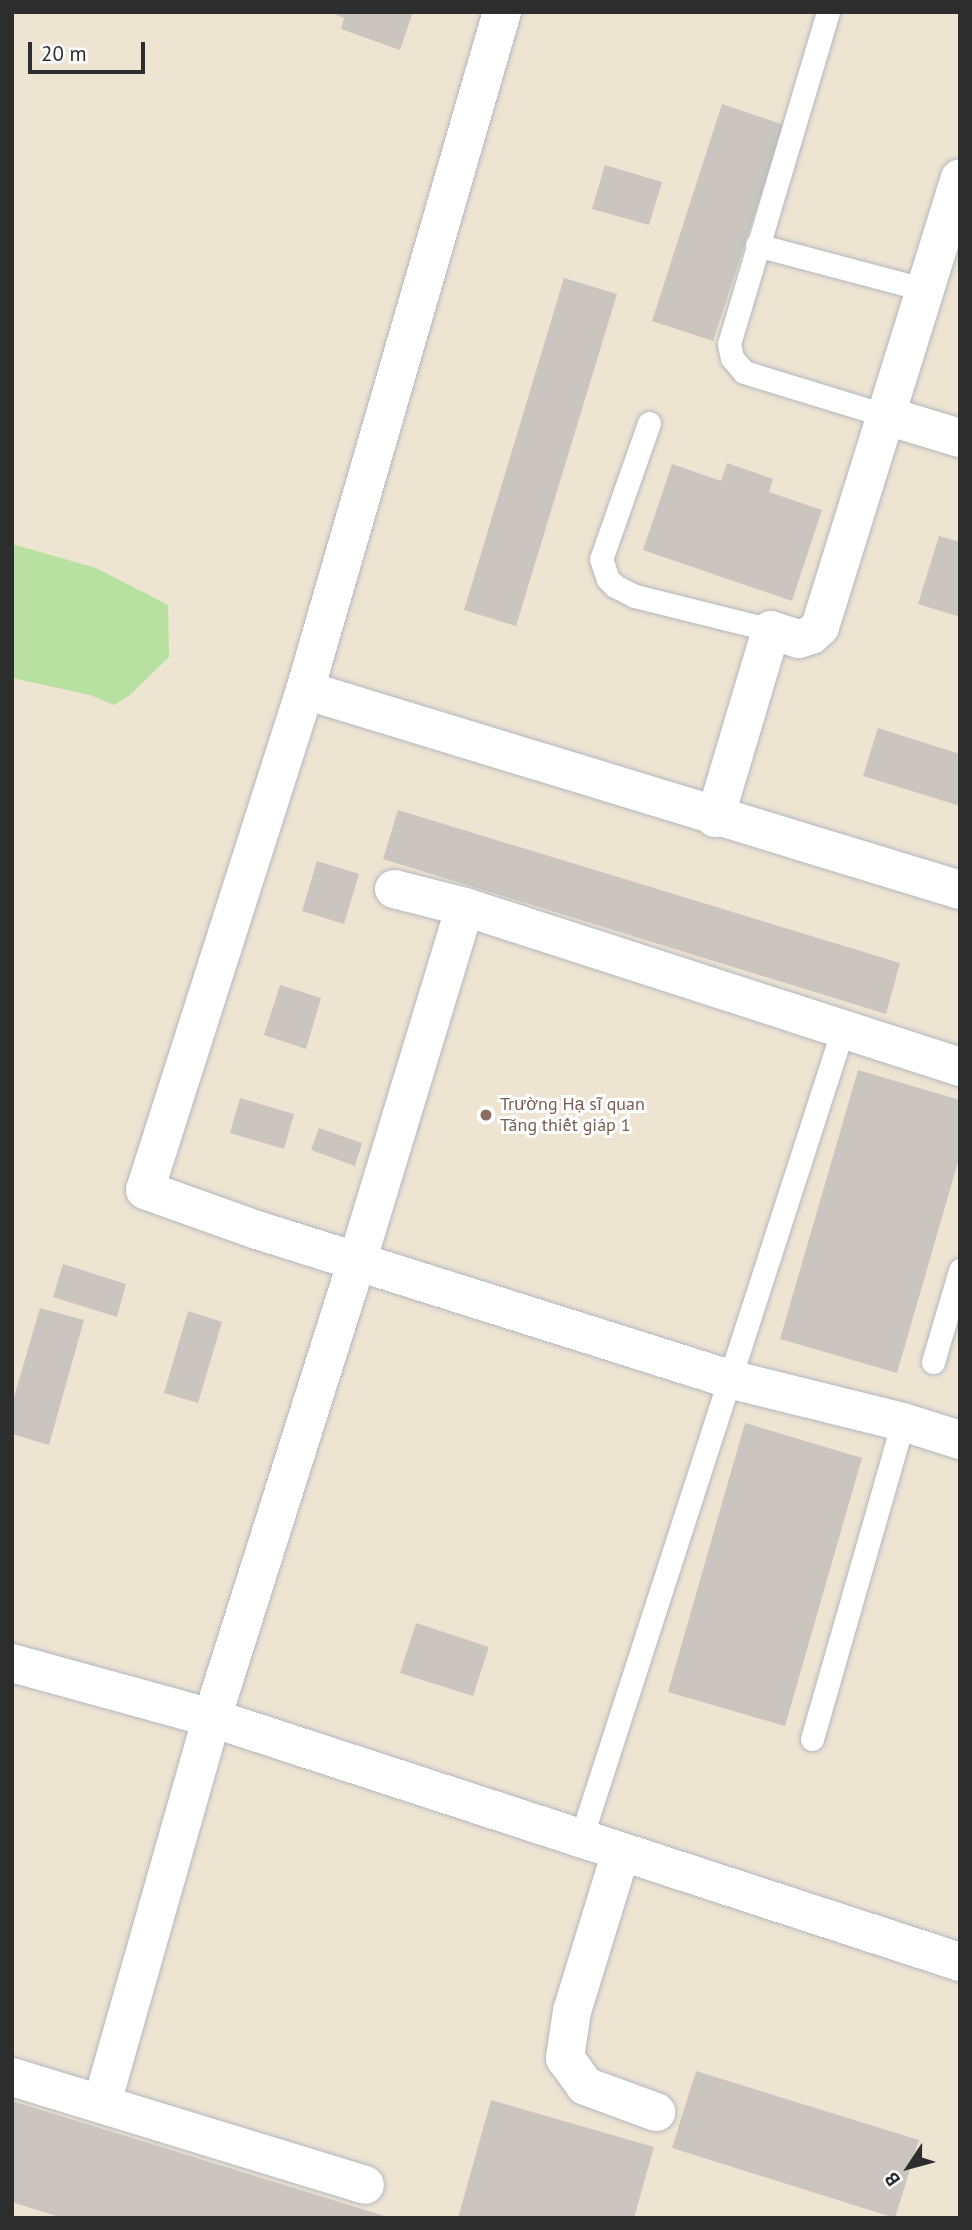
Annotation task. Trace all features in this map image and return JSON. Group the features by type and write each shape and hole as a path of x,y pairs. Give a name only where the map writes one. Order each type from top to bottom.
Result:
{"street":[{"path":"502,12 305,690 145,1190 357,1262 729,1379 903,1422 960,1440"},
{"path":"715,818 771,630 799,639 811,635 820,627 960,178"},
{"path":"887,416 960,438"},
{"path":"305,690 715,818 960,890"},
{"path":"394,890 465,907 960,1067"},
{"path":"102,2103 212,1718 357,1262 465,907"},
{"path":"12,1664 212,1718 960,1962"},
{"path":"621,1852 572,2011 565,2058 585,2086 656,2112"},
{"path":"12,2077 365,2185"}],"lane":[{"path":"828,12 729,344 732,358 744,372 887,416"},
{"path":"757,245 926,290"},
{"path":"649,424 601,559 608,579 615,586 635,596 771,630"},
{"path":"581,1838 843,1030"},
{"path":"933,1362 960,1270"},
{"path":"812,1739 903,1422"}],"shaded area":[{"name":"Trường Hạ sĩ quan Tăng thiết giáp 1","path":"12,12 960,12 960,2218 12,2218"}],"green space":[{"path":"12,544 96,568 168,605 169,657 130,695 114,705 90,695 12,678"}],"building":[{"path":"329,12 413,12 400,50 341,29 344,18"},
{"path":"722,104 784,125 713,341 652,321"},
{"path":"605,165 662,182 649,225 592,209"},
{"path":"564,278 617,294 516,626 464,610"},
{"path":"727,463 773,479 769,492 822,510 792,601 643,550 672,464 721,481"},
{"path":"939,536 960,542 960,617 918,604"},
{"path":"878,728 960,754 960,806 863,776"},
{"path":"398,810 900,963 886,1014 383,859"},
{"path":"317,861 359,874 344,924 302,911"},
{"path":"280,985 321,998 306,1049 264,1035"},
{"path":"858,1070 960,1100 960,1155 897,1373 780,1339"},
{"path":"240,1098 294,1114 284,1149 230,1133"},
{"path":"319,1128 362,1143 355,1166 311,1150"},
{"path":"63,1264 126,1284 117,1317 53,1297"},
{"path":"40,1308 84,1320 49,1445 12,1434 12,1404"},
{"path":"188,1311 222,1322 198,1403 164,1393"},
{"path":"745,1423 862,1458 785,1726 668,1692"},
{"path":"416,1623 489,1647 473,1696 400,1673"},
{"path":"696,2071 919,2140 895,2218 672,2148"},
{"path":"491,2100 654,2147 634,2218 458,2218"},
{"path":"12,2101 388,2218 62,2218 12,2202"}],"place":[{"name":"Trường Hạ sĩ quan Tăng thiết giáp 1","path":"486,1115"}]}
